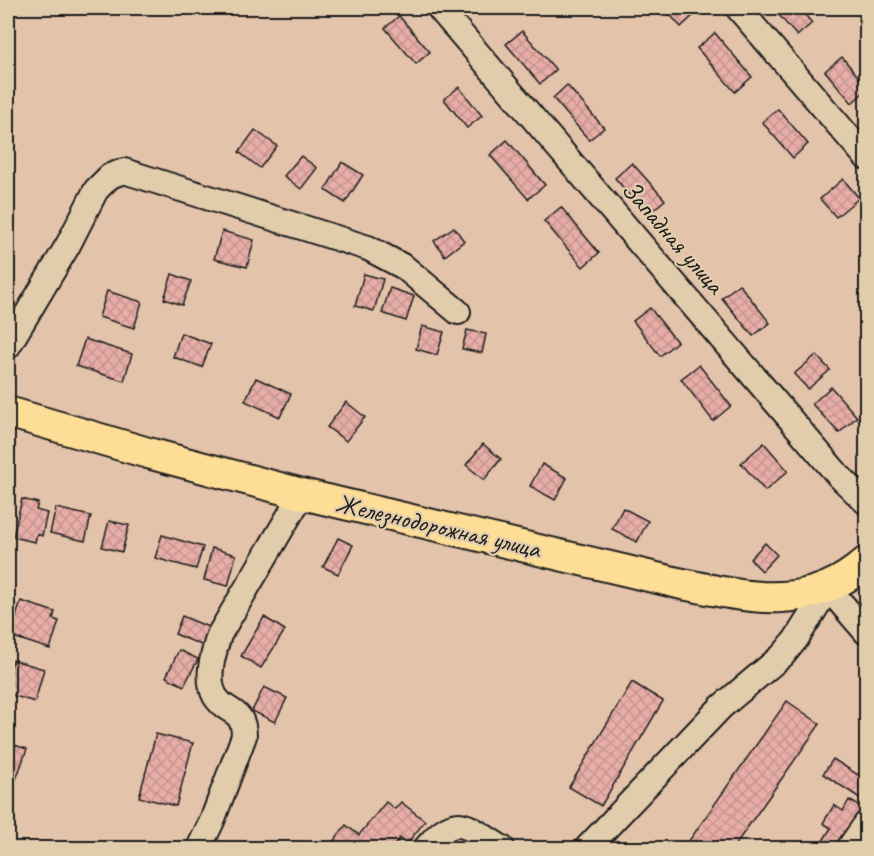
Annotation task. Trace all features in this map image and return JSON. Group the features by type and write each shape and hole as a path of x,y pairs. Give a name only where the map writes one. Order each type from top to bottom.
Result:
{"main road":[{"name":"Железнодорожная улица","path":"8,412 148,453 302,494 727,593 760,598 806,595 843,580 867,562"}],"street":[{"name":"Западная улица","path":"439,8 838,474 867,502"},
{"path":"738,8 867,157"},
{"path":"8,346 68,245 96,190 110,176 124,171 368,248 404,267 458,312"},
{"path":"200,849 244,736 244,725 240,716 221,703 214,695 211,683 213,655 219,634 302,494"},
{"path":"587,849 721,707 783,655 796,639 828,588 867,632"},
{"path":"426,849 440,831 460,824 502,849"},
{"path":"849,849 867,824"}],"building":[{"path":"664,8 689,8 695,14 681,27"},
{"path":"773,8 799,8 812,23 797,36"},
{"path":"399,16 430,52 416,64 385,28"},
{"path":"522,31 556,70 540,84 506,44"},
{"path":"715,33 752,77 735,92 697,48"},
{"path":"842,57 866,86 866,90 852,103 825,71"},
{"path":"567,85 604,128 589,140 553,98"},
{"path":"459,87 482,116 467,128 444,99"},
{"path":"778,109 808,144 793,158 762,122"},
{"path":"255,130 277,146 260,168 239,152"},
{"path":"507,140 545,185 528,199 490,155"},
{"path":"301,156 317,168 301,189 284,176"},
{"path":"342,162 363,175 345,203 325,190"},
{"path":"632,163 665,200 647,215 615,178"},
{"path":"843,179 859,198 836,217 820,199"},
{"path":"561,207 599,253 583,267 544,221"},
{"path":"454,227 464,241 445,256 434,241"},
{"path":"222,231 254,240 247,267 214,259"},
{"path":"172,274 191,281 182,305 164,299"},
{"path":"364,274 383,279 374,311 355,306"},
{"path":"739,284 770,323 753,336 722,298"},
{"path":"390,288 414,296 406,321 382,313"},
{"path":"107,291 142,302 134,328 99,317"},
{"path":"650,308 677,342 660,356 633,321"},
{"path":"422,326 444,332 437,355 416,349"},
{"path":"467,330 486,334 482,353 462,349"},
{"path":"181,333 211,344 202,367 173,357"},
{"path":"85,339 132,354 124,381 76,366"},
{"path":"816,355 830,370 808,389 794,374"},
{"path":"699,365 731,406 713,421 681,379"},
{"path":"256,378 291,394 280,417 245,401"},
{"path":"831,387 857,417 839,433 812,404"},
{"path":"346,402 365,417 346,441 327,427"},
{"path":"764,443 788,471 765,491 741,463"},
{"path":"483,444 501,459 484,480 466,465"},
{"path":"542,464 567,478 555,500 530,486"},
{"path":"22,499 38,503 36,510 47,513 42,536 37,534 35,542 13,537"},
{"path":"56,508 91,516 85,541 50,533"},
{"path":"623,508 648,521 637,542 612,529"},
{"path":"109,521 129,525 122,552 102,547"},
{"path":"162,535 203,547 196,569 155,558"},
{"path":"338,538 353,545 338,574 323,567"},
{"path":"765,543 777,555 762,571 750,559"},
{"path":"212,548 236,555 228,586 204,580"},
{"path":"21,601 55,612 53,619 59,621 50,649 10,636"},
{"path":"182,616 213,629 206,647 175,634"},
{"path":"264,617 285,630 261,668 241,656"},
{"path":"179,650 198,659 184,686 166,677"},
{"path":"13,660 44,669 35,702 8,694 8,679"},
{"path":"632,682 663,701 601,806 569,787"},
{"path":"264,687 287,698 275,722 252,711"},
{"path":"787,701 820,724 733,848 684,848"},
{"path":"156,734 193,743 176,806 139,797"},
{"path":"8,743 27,749 14,785 8,783"},
{"path":"833,759 858,775 866,763 866,802 823,774"},
{"path":"849,800 864,809 838,848 819,847 831,828 823,823 834,805 843,811"},
{"path":"386,802 395,809 401,802 425,821 407,844 400,838 392,848 328,848 346,825 359,835"}]}
